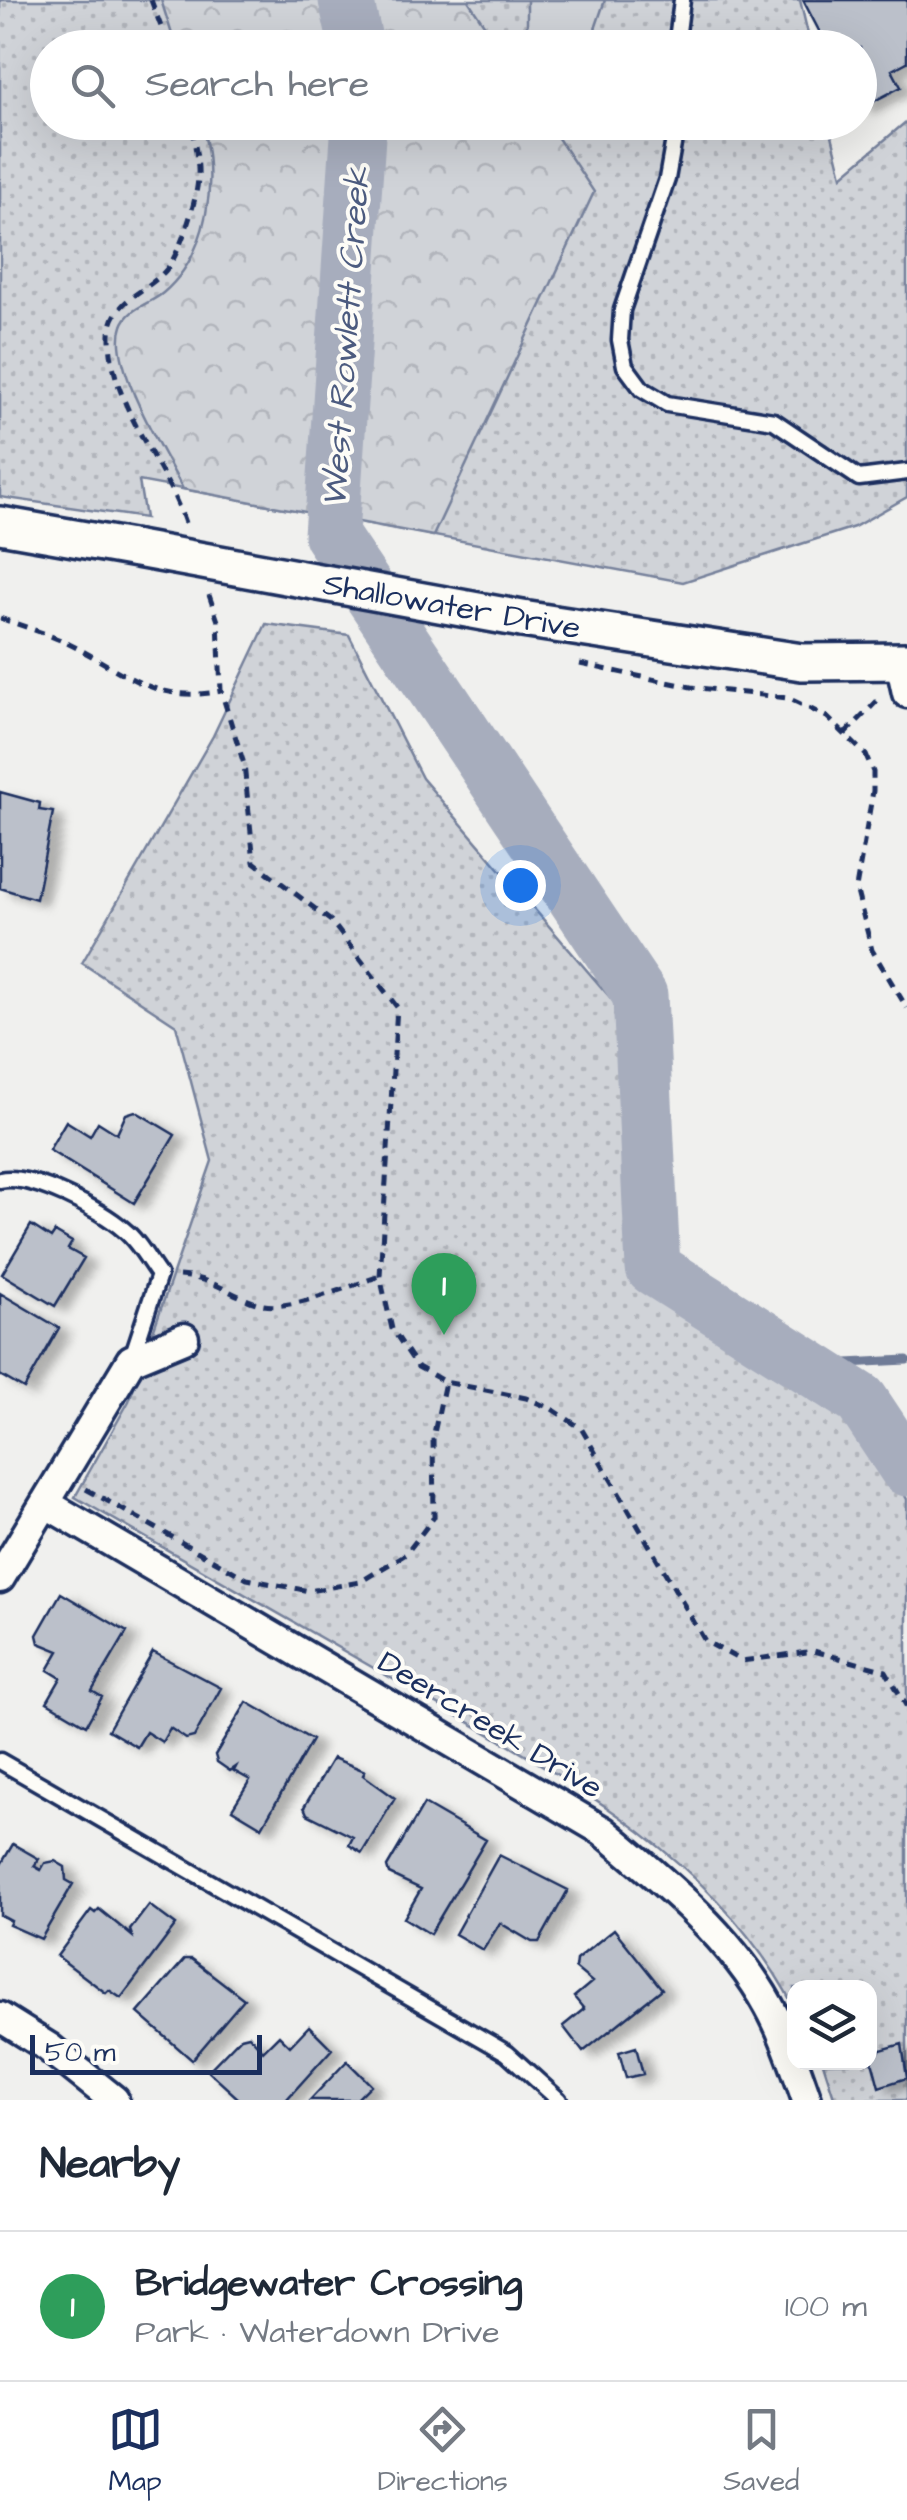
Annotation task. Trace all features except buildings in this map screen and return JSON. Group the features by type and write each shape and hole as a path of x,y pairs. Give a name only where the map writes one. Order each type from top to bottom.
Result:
{"street":[{"name":"Shallowater Drive","path":"0,525 522,620 905,674"},
{"path":"0,1578 131,1360 184,1338"},
{"name":"Deercreek Drive","path":"45,1503 603,1831 669,1886 713,1931 768,2004 807,2100"},
{"path":"0,2017 114,2100"}],"lane":[{"path":"678,30 682,0"},
{"path":"673,140 668,179 622,310 620,353 632,376 666,404 774,421 859,478 874,480 907,472"},
{"path":"0,1180 43,1184 101,1215 126,1230 159,1274 131,1360"},
{"path":"0,1762 507,2052 559,2100"}],"path":[{"path":"151,0 162,30"},
{"path":"189,534 177,500 123,398 110,336 114,314 130,296 166,271 178,252 199,178 194,140"},
{"path":"206,586 218,621 222,691 244,764 254,862 331,921 397,1007 380,1276 392,1328 403,1349 418,1367 445,1382 526,1398 552,1408 580,1428 705,1642 742,1660 814,1651 886,1671 907,1708"},
{"path":"0,618 68,644 130,681 194,697 222,691"},
{"path":"579,664 692,687 788,698 808,705 846,734 866,755 873,772 856,888 862,918 872,950 907,1008"},
{"path":"846,734 905,674"},
{"path":"159,1274 207,1278 262,1306 302,1300 380,1276"},
{"path":"62,1476 248,1579 277,1588 334,1590 386,1570 425,1534 436,1496 433,1438 445,1382"}],"green space":[{"path":"0,0 800,0 807,30 30,30 30,140 833,140 842,176 907,121 907,497 854,527 683,582 139,481 145,518 0,497"},
{"path":"161,0 468,0 488,30 171,30"},
{"path":"527,0 605,0 595,30 529,30"},
{"path":"205,140 559,140 594,192 433,536 183,489 140,409 123,363 120,342 125,320 163,293 191,258 206,214"},
{"path":"266,624 349,635 422,778 614,1002 635,1269 855,1413 907,1499 907,2100 835,2100 825,2070 877,2070 877,1980 787,1980 787,1996 758,1950 716,1899 614,1813 500,1740 75,1497 129,1401 212,1161 176,1025 82,963 213,736"}],"waterway":[{"name":"West Rowlett Creek","path":"346,0 353,30"},
{"name":"West Rowlett Creek","path":"358,140 331,535 640,995 653,1268 861,1400 907,1469"},
{"path":"806,1365 907,1360"}],"place":[{"name":"Bridgewater Crossing","path":"444,1335"}]}
